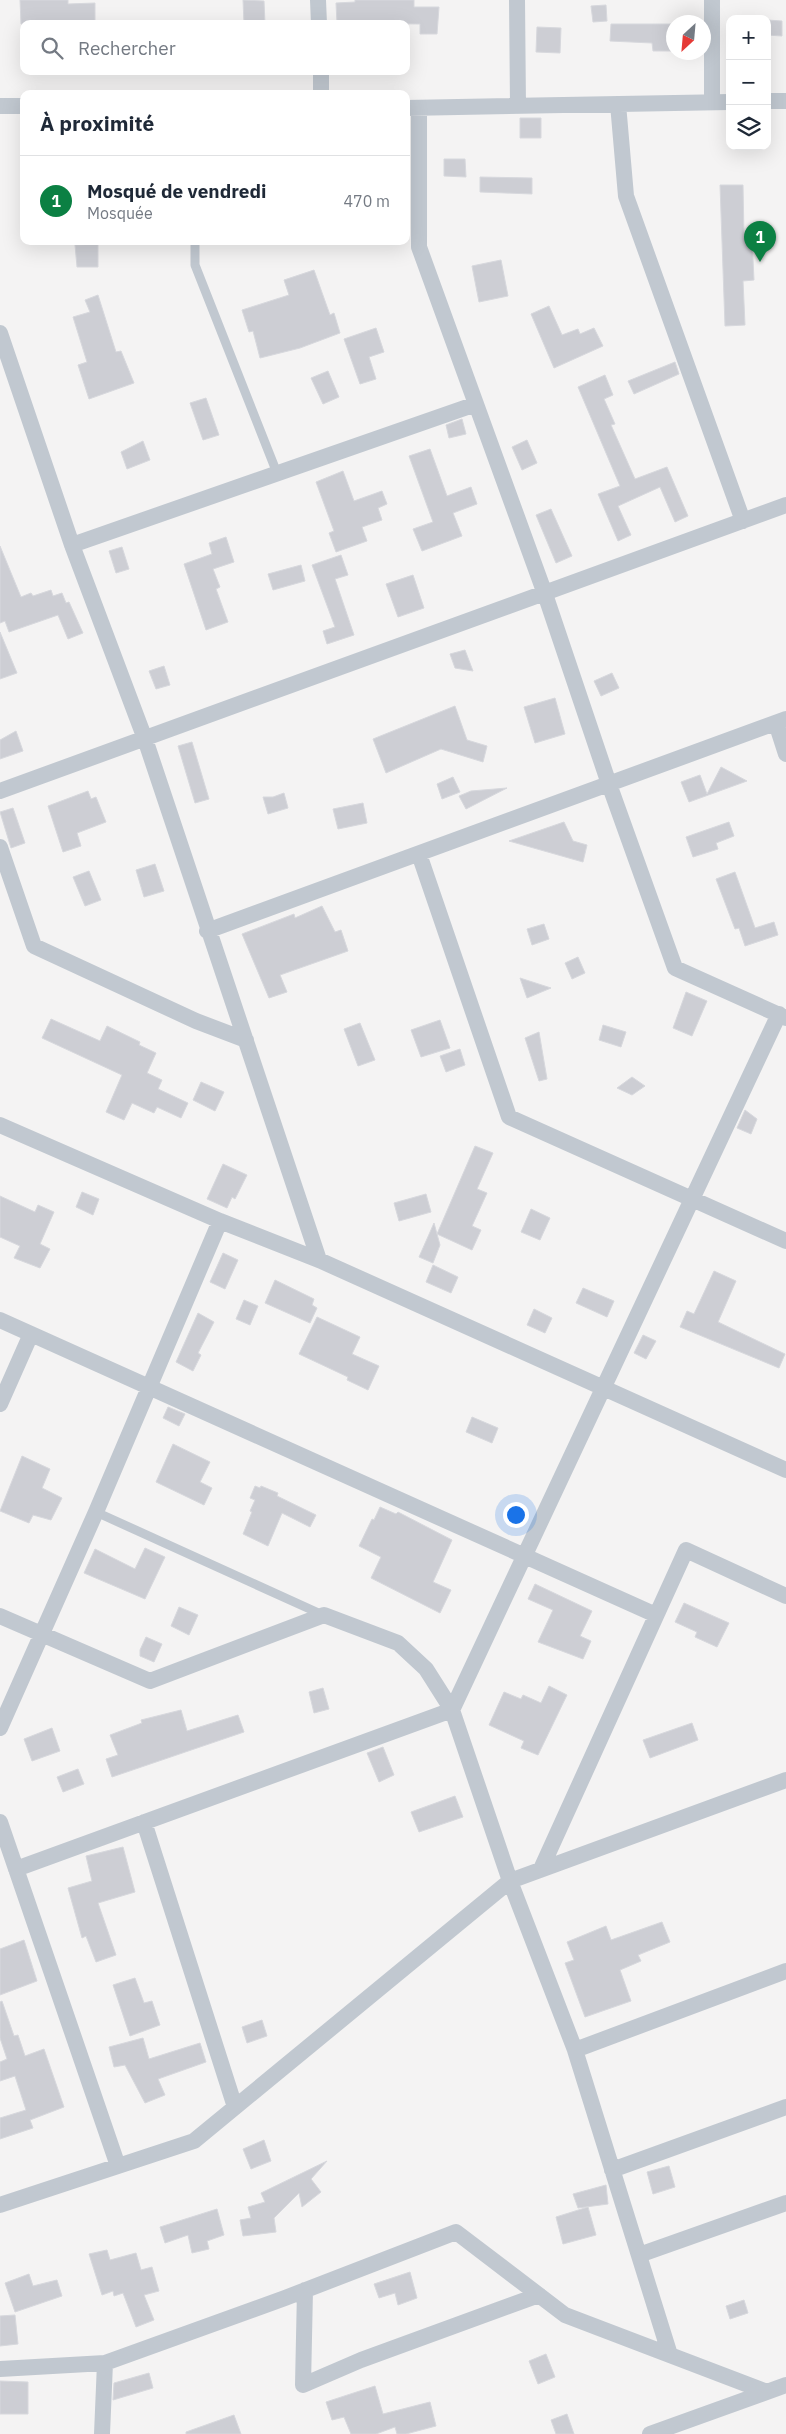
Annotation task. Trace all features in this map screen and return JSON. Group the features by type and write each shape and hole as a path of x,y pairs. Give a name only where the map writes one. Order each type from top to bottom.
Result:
{"street":[{"path":"318,0 319,20"},
{"path":"517,0 518,106"},
{"path":"712,0 712,102"},
{"path":"321,75 321,90"},
{"path":"771,101 786,101"},
{"path":"16,1868 452,1710 692,1199 782,1016 675,968 608,784 545,594 420,246 413,108 726,102"},
{"path":"618,104 626,196 743,521"},
{"path":"0,106 20,106"},
{"path":"0,334 72,545 145,739 207,930 320,1260"},
{"path":"72,545 476,404"},
{"path":"0,792 786,505"},
{"path":"207,930 781,721 786,754"},
{"path":"0,847 34,946 196,1021 246,1040"},
{"path":"419,854 509,1117 786,1241"},
{"path":"0,1125 220,1220 320,1260 786,1470"},
{"path":"0,1728 96,1512 220,1220"},
{"path":"0,1320 656,1615"},
{"path":"0,1404 31,1334"},
{"path":"541,1869 686,1550 786,1596"},
{"path":"0,1616 150,1681 324,1615 398,1643 426,1668 452,1710 510,1882 575,2050 670,2355"},
{"path":"0,2206 194,2141 510,1882 786,1780"},
{"path":"0,1822 118,2166"},
{"path":"144,1822 235,2107"},
{"path":"575,2050 786,1971"},
{"path":"612,2170 786,2107"},
{"path":"639,2255 786,2203"},
{"path":"0,2369 105,2363 305,2290 456,2232 564,2315 767,2392"},
{"path":"305,2290 303,2385 361,2360 539,2295"},
{"path":"102,2434 105,2363"},
{"path":"650,2434 786,2385"}],"lane":[{"path":"195,245 195,265 277,473"},
{"path":"96,1512 324,1615"}],"building":[{"path":"20,0 68,0 68,4 95,3 95,20 21,20"},
{"path":"243,0 264,1 265,20 244,20"},
{"path":"355,0 414,0 414,7 439,7 437,34 420,34 420,24 410,24 410,20 337,20 336,3 355,2"},
{"path":"606,5 607,21 593,22 591,6"},
{"path":"771,20 782,21 782,36 771,35"},
{"path":"611,24 666,24 666,51 653,51 652,43 610,41"},
{"path":"537,27 561,28 560,53 536,52"},
{"path":"520,118 541,118 541,138 520,138"},
{"path":"444,159 465,159 466,177 444,176"},
{"path":"480,177 532,178 532,194 480,192"},
{"path":"720,185 743,185 744,238 752,238 754,280 743,281 745,325 725,326"},
{"path":"75,245 98,245 98,267 77,267"},
{"path":"501,260 508,296 479,302 472,266"},
{"path":"314,270 330,315 334,313 340,333 300,348 260,358 253,331 249,332 242,310 289,295 284,280"},
{"path":"98,295 116,352 121,351 134,383 89,399 78,365 87,362 73,317 90,312 85,300"},
{"path":"549,306 562,335 578,329 580,334 594,328 603,346 554,368 531,314"},
{"path":"376,328 384,352 369,357 376,379 360,384 344,339"},
{"path":"675,362 679,374 634,394 628,381"},
{"path":"328,371 339,397 323,404 311,378"},
{"path":"605,375 613,395 604,399 615,424 611,425 635,479 667,467 688,516 675,522 660,487 618,506 631,535 618,541 598,494 620,486 578,387"},
{"path":"206,398 219,435 203,440 190,403"},
{"path":"462,419 466,434 449,438 446,425"},
{"path":"527,440 537,463 522,470 512,447"},
{"path":"143,441 150,460 127,469 121,452"},
{"path":"430,449 447,496 471,487 477,504 453,513 462,536 422,551 413,529 433,522 409,456"},
{"path":"343,471 354,501 382,491 387,504 378,508 382,520 362,527 367,541 336,552 329,533 334,531 316,482"},
{"path":"551,509 572,556 556,563 536,515"},
{"path":"226,537 234,562 213,569 220,587 216,589 228,622 206,630 184,564 212,554 209,543"},
{"path":"0,546 21,597 31,593 33,596 51,590 53,596 62,593 66,603 69,602 83,633 68,639 58,615 9,632 5,621 0,623"},
{"path":"122,547 129,569 116,573 109,551"},
{"path":"341,555 348,575 335,579 354,635 327,644 323,631 335,627 312,565"},
{"path":"301,565 305,581 273,590 268,574"},
{"path":"413,575 424,608 398,617 386,584"},
{"path":"0,632 17,673 0,679"},
{"path":"465,650 473,671 455,668 450,654"},
{"path":"164,666 170,685 156,689 149,671"},
{"path":"612,673 619,688 601,696 594,681"},
{"path":"555,698 565,734 535,743 524,707"},
{"path":"455,706 467,740 487,746 483,762 441,749 386,773 373,739"},
{"path":"16,731 23,751 0,759 0,740"},
{"path":"192,742 209,799 195,803 178,746"},
{"path":"721,767 747,781 689,802 681,782 700,775 707,794"},
{"path":"453,777 460,792 442,799 437,784"},
{"path":"507,788 466,809 459,796 471,791"},
{"path":"88,791 91,799 96,797 106,822 77,833 81,846 63,852 48,806"},
{"path":"284,793 288,808 268,814 263,797 273,797"},
{"path":"363,803 367,823 338,829 333,809"},
{"path":"13,808 25,843 11,848 0,812"},
{"path":"564,822 573,841 587,845 583,862 509,841"},
{"path":"729,822 734,836 716,843 718,849 693,857 686,837"},
{"path":"155,864 164,891 144,897 136,870"},
{"path":"89,871 101,900 85,906 73,877"},
{"path":"735,872 755,928 774,922 778,935 745,946 739,928 735,929 716,879"},
{"path":"322,906 335,932 341,930 348,951 280,975 287,992 269,998 242,934 294,914 295,918"},
{"path":"544,924 549,939 532,945 527,929"},
{"path":"578,957 585,973 572,979 565,963"},
{"path":"520,978 551,988 527,998"},
{"path":"686,992 707,1001 692,1036 673,1028"},
{"path":"51,1019 100,1041 107,1026 140,1042 139,1045 156,1053 147,1073 162,1080 158,1089 188,1103 181,1118 157,1107 154,1113 132,1103 124,1120 106,1112 122,1075 42,1038"},
{"path":"440,1020 450,1048 421,1057 411,1030"},
{"path":"360,1023 375,1060 358,1066 344,1029"},
{"path":"603,1025 626,1032 621,1047 599,1040"},
{"path":"539,1032 547,1079 539,1081 525,1038"},
{"path":"460,1049 465,1065 446,1072 440,1056"},
{"path":"632,1077 645,1086 632,1095 617,1088"},
{"path":"201,1082 224,1092 215,1111 193,1100"},
{"path":"745,1110 757,1119 751,1134 737,1128"},
{"path":"475,1146 493,1153 477,1189 487,1193 472,1226 481,1230 472,1250 437,1234"},
{"path":"223,1164 247,1175 235,1199 232,1197 227,1208 207,1199"},
{"path":"82,1192 99,1199 93,1215 76,1207"},
{"path":"426,1194 431,1212 399,1221 394,1203"},
{"path":"0,1196 35,1212 38,1205 54,1212 40,1244 50,1249 40,1268 14,1258 20,1246 0,1237"},
{"path":"531,1209 550,1218 540,1240 521,1232"},
{"path":"434,1223 440,1245 433,1263 419,1257"},
{"path":"223,1253 238,1260 225,1289 210,1282"},
{"path":"433,1265 458,1277 451,1293 426,1282"},
{"path":"714,1271 736,1281 718,1322 785,1354 779,1368 680,1327 687,1311 694,1314"},
{"path":"275,1280 314,1299 312,1305 317,1308 310,1323 265,1303"},
{"path":"583,1288 614,1301 607,1317 576,1303"},
{"path":"244,1300 258,1306 250,1325 236,1319"},
{"path":"534,1309 552,1318 545,1333 527,1325"},
{"path":"198,1313 214,1322 198,1353 201,1355 193,1371 176,1362"},
{"path":"317,1317 360,1337 352,1354 379,1366 368,1390 347,1380 348,1377 299,1354"},
{"path":"643,1335 656,1341 646,1359 634,1353"},
{"path":"168,1407 185,1414 179,1426 163,1418"},
{"path":"472,1417 498,1428 492,1443 466,1432"},
{"path":"173,1444 210,1462 200,1482 212,1488 204,1505 156,1482"},
{"path":"22,1456 50,1469 42,1488 62,1498 51,1520 33,1515 29,1523 0,1511"},
{"path":"255,1486 260,1488 261,1486 278,1493 277,1496 316,1515 310,1527 282,1513 268,1546 243,1534 255,1500 250,1498"},
{"path":"380,1507 396,1514 398,1512 452,1540 433,1582 451,1590 440,1613 371,1578 381,1557 359,1546"},
{"path":"145,1548 165,1557 145,1599 84,1573 95,1549 135,1569"},
{"path":"535,1584 592,1611 580,1636 591,1641 583,1659 538,1642 553,1610 528,1599"},
{"path":"684,1603 729,1623 717,1647 695,1637 697,1632 675,1622"},
{"path":"179,1607 198,1615 189,1635 171,1626"},
{"path":"146,1637 162,1644 154,1662 140,1656 140,1650"},
{"path":"549,1686 567,1695 538,1755 521,1748 524,1741 489,1725 504,1692 521,1699 523,1695 541,1703"},
{"path":"323,1688 329,1709 314,1713 309,1692"},
{"path":"181,1710 187,1731 238,1715 244,1732 112,1777 106,1759 118,1755 110,1735 142,1723 141,1720"},
{"path":"692,1723 698,1740 650,1758 643,1740"},
{"path":"52,1728 60,1751 32,1761 24,1739"},
{"path":"383,1747 394,1775 379,1782 367,1753"},
{"path":"78,1769 84,1784 63,1792 57,1777"},
{"path":"455,1796 463,1817 419,1832 411,1812"},
{"path":"123,1847 135,1892 98,1903 116,1955 96,1962 86,1936 82,1938 68,1888 92,1881 86,1856"},
{"path":"662,1922 670,1942 638,1955 641,1961 620,1970 631,2001 585,2017 565,1963 574,1960 567,1942 606,1926 611,1940"},
{"path":"24,1940 37,1981 0,1995 0,1949"},
{"path":"135,1978 144,2003 152,2001 160,2025 130,2036 113,1985"},
{"path":"2,2001 14,2036 18,2035 25,2056 44,2049 64,2107 30,2120 33,2128 0,2139 0,2118 26,2110 15,2076 0,2081 0,2062 7,2059 0,2038 0,2002"},
{"path":"262,2020 267,2036 247,2043 242,2027"},
{"path":"143,2038 149,2059 200,2043 206,2062 158,2079 165,2095 145,2103 125,2065 114,2067 109,2047"},
{"path":"264,2140 271,2161 251,2169 243,2149"},
{"path":"327,2161 311,2179 321,2192 302,2207 299,2193 274,2218 276,2232 243,2236 240,2220 251,2218 248,2207 265,2202 261,2193"},
{"path":"669,2166 675,2187 653,2194 647,2172"},
{"path":"606,2185 608,2204 578,2208 573,2194"},
{"path":"588,2207 596,2235 563,2244 556,2217"},
{"path":"217,2209 224,2235 207,2241 209,2249 192,2253 188,2235 165,2243 160,2227"},
{"path":"107,2250 110,2260 136,2253 141,2270 152,2267 159,2291 144,2295 154,2320 136,2327 123,2293 114,2296 113,2291 102,2295 89,2254"},
{"path":"410,2272 417,2298 398,2305 395,2293 379,2298 374,2284"},
{"path":"29,2274 33,2286 57,2280 62,2296 15,2312 5,2283"},
{"path":"744,2300 748,2313 730,2319 726,2306"},
{"path":"15,2315 18,2344 0,2346 0,2316"},
{"path":"546,2354 555,2377 538,2384 529,2361"},
{"path":"149,2373 153,2388 113,2400 114,2383"},
{"path":"0,2381 28,2382 28,2414 0,2414"},
{"path":"375,2386 383,2414 430,2402 436,2426 406,2434 397,2434 395,2427 376,2434 351,2434 344,2417 332,2420 326,2402"},
{"path":"567,2414 574,2434 556,2434 551,2420"},
{"path":"234,2415 241,2434 186,2434 186,2432"}],"place":[{"name":"Mosqué de vendredi","path":"760,262"}]}
